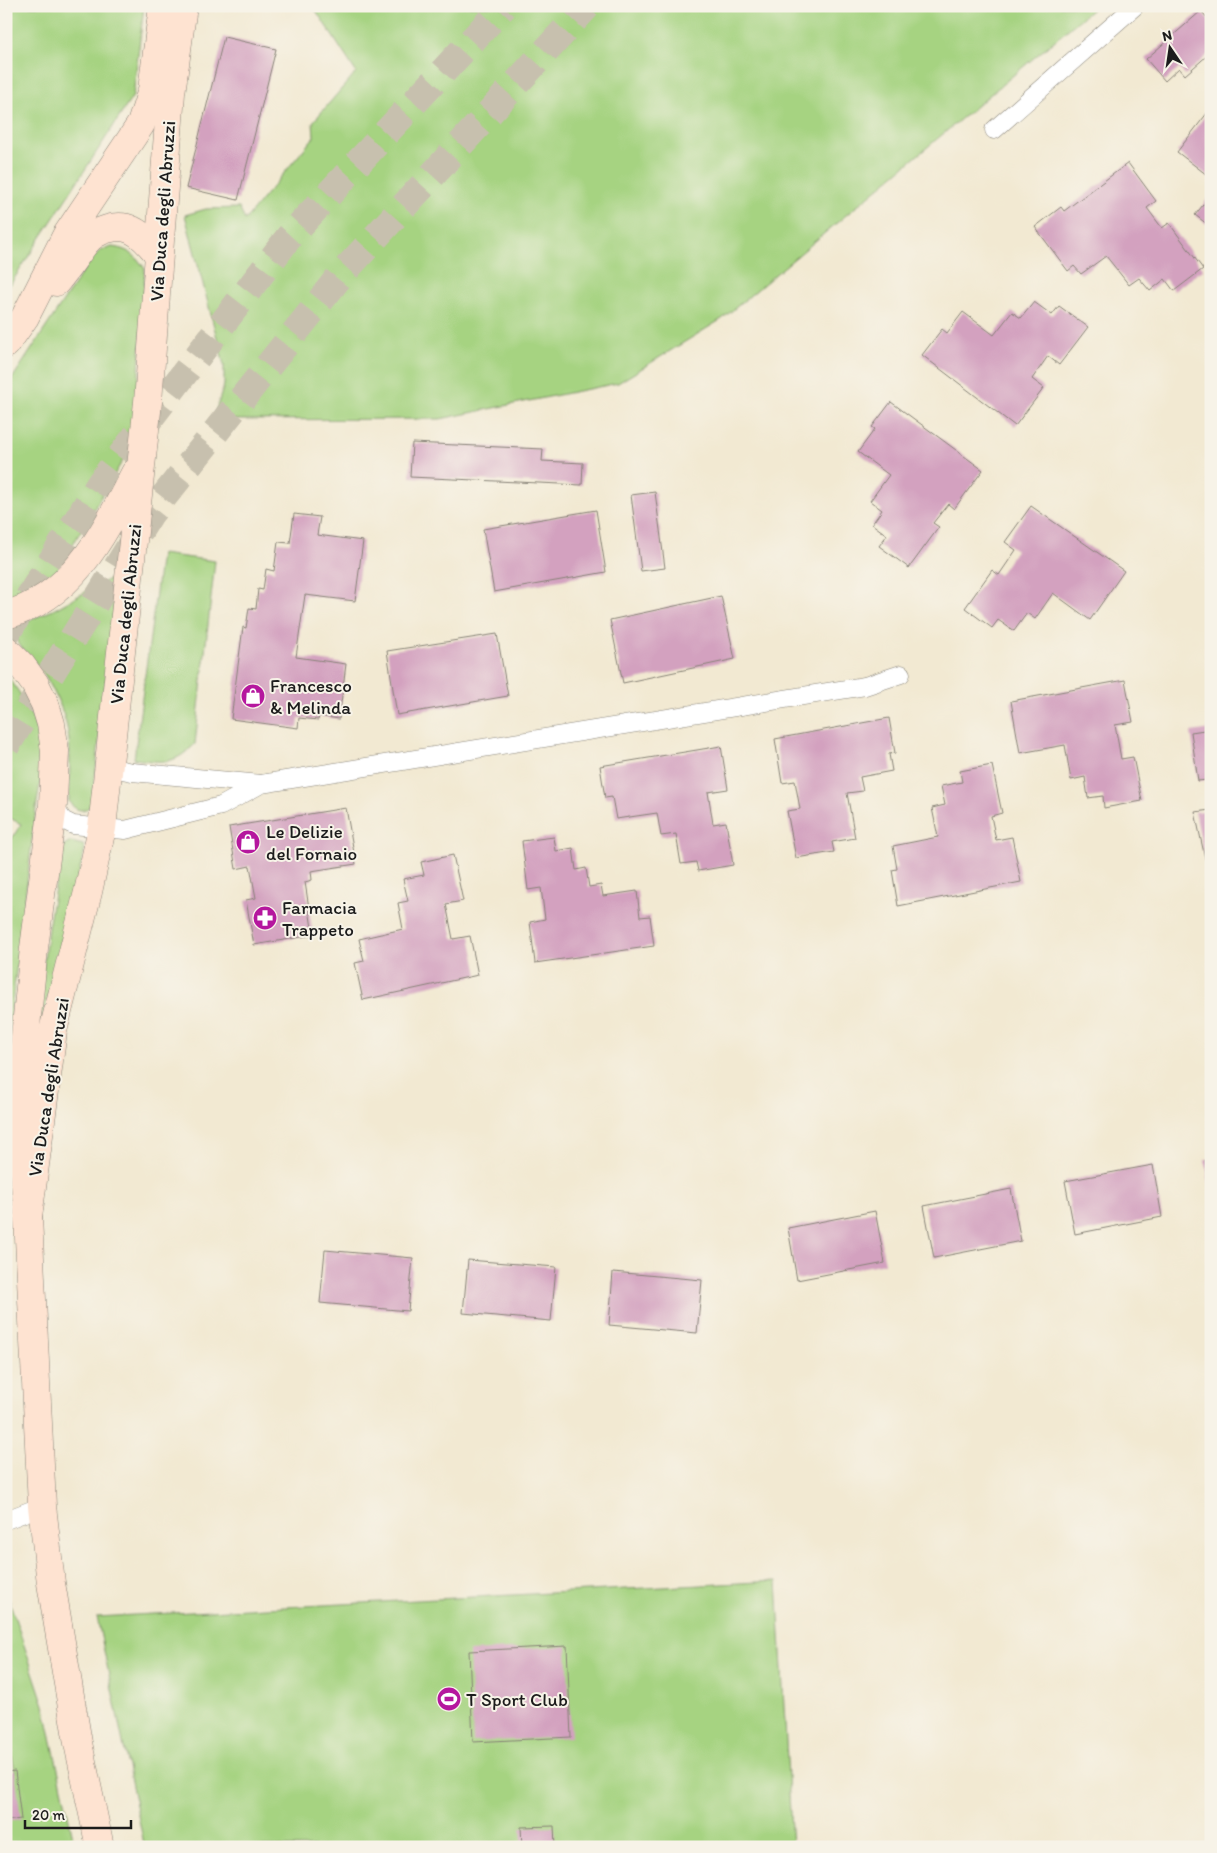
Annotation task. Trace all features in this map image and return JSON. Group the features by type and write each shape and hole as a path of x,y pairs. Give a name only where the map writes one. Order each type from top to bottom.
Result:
{"main road":[{"path":"6,344 24,317 66,236 141,124 152,90 163,6"},
{"name":"Via Duca degli Abruzzi","path":"28,1216 53,1031 97,858 102,828 150,383 171,93 183,6"},
{"path":"24,317 71,265 87,240 100,231 113,228 132,230 146,240 158,254"},
{"path":"6,615 18,612 48,596 70,578 86,560 104,534 142,460"},
{"path":"6,650 22,666 35,684 47,710 55,751 53,805 34,948 18,1106 28,1216 42,1506 51,1583 76,1734 100,1847"}],"lane":[{"path":"994,130 1135,6"},
{"path":"108,768 261,784 865,686 901,674"},
{"path":"53,805 62,820 73,825 125,830 222,806 261,784"},
{"path":"6,1520 42,1506"}],"green space":[{"path":"6,6 144,6 133,96 6,291"},
{"path":"313,6 1096,6 722,319 618,383 440,419 227,420 216,410 224,385 224,365 185,215 206,209 239,208 245,220 314,137 313,122 356,72"},
{"path":"112,247 131,253 145,269 135,440 58,569 34,588 6,601 6,388 91,259 100,251"},
{"path":"161,554 215,561 195,744 180,756 167,761 134,759"},
{"path":"113,579 117,581 92,805 80,810 69,802 70,748 63,713 43,672 18,643 13,632 20,624 53,610 107,580"},
{"path":"6,675 28,708 38,733 41,746 42,773 36,808 6,1054 6,848 21,824 6,816"},
{"path":"71,842 83,845 85,849 40,1029 38,1009 48,928 62,847"},
{"name":"T Sport Club","path":"777,1581 792,1847 145,1847 97,1617"},
{"path":"6,1591 44,1705 75,1847 6,1847 6,1821 15,1771 6,1727"}],"building":[{"path":"1201,11 1211,22 1211,56 1209,54 1185,75 1179,68 1165,81 1146,59"},
{"path":"224,37 276,49 238,200 186,188"},
{"path":"1208,112 1211,114 1211,178 1177,152"},
{"path":"1128,163 1156,201 1147,208 1162,228 1169,223 1203,269 1174,291 1165,279 1150,291 1139,278 1129,285 1106,256 1081,274 1074,266 1068,271 1035,227 1061,207 1064,211"},
{"path":"1211,195 1211,227 1195,215"},
{"path":"1034,302 1052,315 1059,306 1088,327 1059,365 1048,356 1032,379 1044,388 1015,426 922,355 942,329 947,333 963,312 994,335 1012,312 1021,318"},
{"path":"891,402 983,470 954,509 948,504 933,523 939,527 909,568 879,546 887,535 872,524 882,510 870,501 889,475 858,452 875,429 872,427"},
{"path":"412,443 543,449 542,461 583,463 582,485 410,477"},
{"path":"655,492 665,568 641,571 631,495"},
{"path":"1031,506 1124,571 1090,620 1053,593 1035,619 1027,613 1014,631 998,620 992,628 965,608 992,570 999,575 1016,550 1005,542"},
{"path":"596,510 606,572 494,592 483,529"},
{"path":"294,514 320,517 317,535 363,541 355,601 305,595 296,657 346,664 339,719 319,716 318,720 299,718 298,728 231,719 243,627 246,628 249,608 256,609 258,589 263,590 266,569 274,571 278,542 290,543"},
{"path":"721,596 735,659 623,683 610,620"},
{"path":"497,634 508,696 397,715 387,651"},
{"path":"1125,680 1133,722 1115,725 1121,759 1133,757 1142,801 1104,808 1103,796 1088,798 1085,777 1071,780 1065,745 1020,753 1011,701"},
{"path":"889,718 895,753 889,754 892,771 860,777 863,791 847,793 855,838 832,842 834,852 796,858 787,811 800,809 795,781 782,783 775,739"},
{"path":"1211,729 1210,795 1207,780 1198,781 1191,732"},
{"path":"721,746 728,789 708,792 713,824 726,822 733,865 698,871 696,862 681,864 676,834 661,836 657,813 616,819 612,797 605,798 600,766"},
{"path":"992,765 1002,813 991,816 996,840 1012,837 1021,882 898,906 892,870 897,869 893,846 938,837 932,808 945,805 941,786 962,782 960,771"},
{"path":"346,808 356,864 311,871 312,880 305,882 313,935 254,945 246,900 256,898 250,866 236,869 229,827"},
{"path":"1211,810 1211,862 1206,863 1195,812"},
{"path":"554,837 556,851 573,848 576,870 586,868 589,887 601,885 603,896 637,891 640,917 650,916 654,946 535,963 530,922 545,919 541,888 528,890 522,841"},
{"path":"453,855 463,901 446,904 453,939 470,936 478,975 363,1000 355,963 364,961 359,939 403,929 398,903 408,901 403,879 424,875 421,862"},
{"path":"1211,1159 1211,1186 1210,1186 1205,1160"},
{"path":"1153,1165 1162,1217 1075,1234 1065,1181"},
{"path":"1011,1189 1021,1241 934,1258 924,1206"},
{"path":"875,1211 885,1263 797,1280 788,1228"},
{"path":"325,1250 413,1258 408,1311 320,1303"},
{"path":"468,1260 556,1267 551,1321 463,1313"},
{"path":"613,1272 702,1280 697,1333 609,1325"},
{"path":"567,1646 571,1737 473,1742 469,1651"},
{"path":"15,1771 21,1819 6,1821 6,1772"},
{"path":"554,1826 555,1847 522,1847 521,1827"}],"tunnel":[{"path":"6,634 101,482 289,237 504,6"},
{"path":"6,746 150,514 340,276 587,6"}],"place":[{"name":"Francesco & Melinda","path":"253,696"},
{"name":"Le Delizie del Fornaio","path":"248,842"},
{"name":"Farmacia Trappeto","path":"265,918"},
{"name":"T Sport Club","path":"449,1699"}]}
